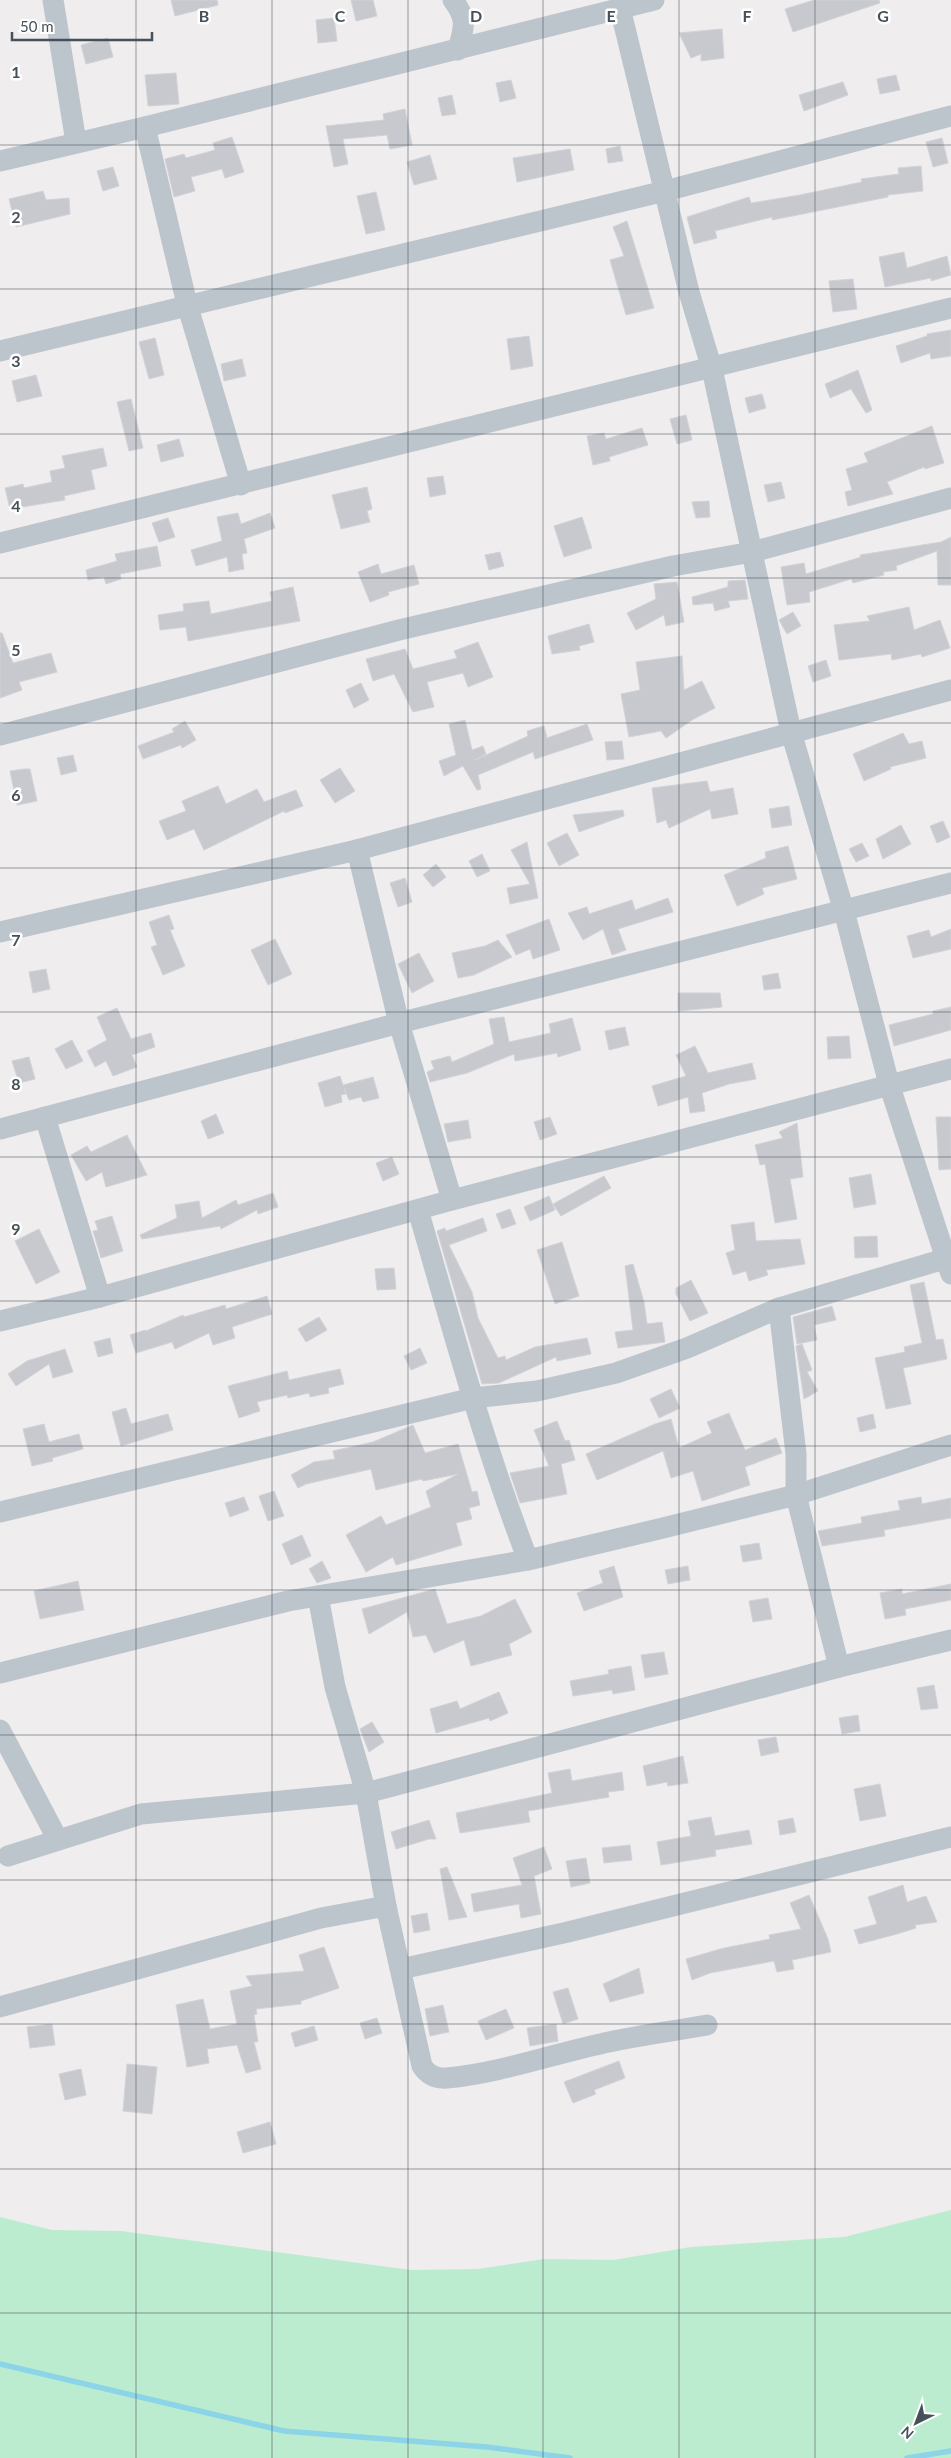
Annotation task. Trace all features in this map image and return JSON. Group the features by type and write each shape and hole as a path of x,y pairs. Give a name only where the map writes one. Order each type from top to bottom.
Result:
{"street":[{"path":"53,0 76,142"},
{"path":"453,0 464,15 464,24 458,50"},
{"path":"0,161 458,50 654,0"},
{"path":"0,1512 473,1398 537,1392 616,1373 687,1348 779,1308 950,1263 889,1084 844,911 791,732 712,369 688,292 620,8"},
{"path":"0,351 187,304 665,190 951,116"},
{"path":"145,127 187,304 241,485"},
{"path":"0,543 712,369 951,308"},
{"path":"0,735 400,630 673,566 752,552 951,498"},
{"path":"0,932 357,850 951,690"},
{"path":"357,850 399,1023 452,1200"},
{"path":"0,1128 399,1023 951,883"},
{"path":"0,1321 100,1297 452,1200 877,1090 889,1084 951,1069"},
{"path":"45,1117 100,1297"},
{"path":"418,1210 473,1398 511,1516 528,1560"},
{"path":"779,1308 796,1454 796,1495 839,1667"},
{"path":"0,1673 288,1601 528,1560 796,1495 951,1445"},
{"path":"318,1596 335,1687 366,1793 386,1906 422,2066 433,2077 447,2078 507,2066 610,2041 707,2025"},
{"path":"8,1856 141,1814 366,1793 839,1667 951,1640"},
{"path":"0,1730 58,1840"},
{"path":"401,1969 568,1932 951,1837"},
{"path":"0,2007 321,1918 386,1906"}],"green space":[{"path":"951,2210 951,2458 0,2458 0,2217 52,2230 121,2231 411,2270 478,2269 544,2259 613,2260 691,2247 844,2237"}],"building":[{"path":"171,0 217,0 218,5 175,16"},
{"path":"351,0 373,0 377,16 356,21"},
{"path":"814,0 879,0 880,3 793,32 785,9"},
{"path":"334,18 337,41 318,43 316,20"},
{"path":"722,29 724,58 701,61 701,54 691,58 679,33"},
{"path":"108,38 113,57 86,64 81,45"},
{"path":"176,73 179,104 148,106 145,75"},
{"path":"896,75 900,90 880,94 877,79"},
{"path":"511,80 516,98 500,102 496,83"},
{"path":"843,82 848,95 804,111 799,95"},
{"path":"452,95 456,114 442,116 438,98"},
{"path":"405,109 412,145 390,149 387,135 343,139 348,164 334,167 326,126 384,120 383,114"},
{"path":"232,137 244,172 225,178 222,169 191,177 195,191 174,197 165,159 184,154 186,158 215,150 213,143"},
{"path":"942,138 948,163 933,167 926,142"},
{"path":"620,146 623,161 608,163 606,149"},
{"path":"570,149 574,170 517,182 513,158"},
{"path":"430,155 437,179 414,185 407,162"},
{"path":"921,166 923,191 888,195 888,197 772,220 772,217 715,231 717,238 694,244 687,217 749,197 751,203 800,195 862,182 861,179 899,174 898,168"},
{"path":"113,167 119,186 103,191 97,171"},
{"path":"43,191 46,200 69,198 70,214 16,227 9,199"},
{"path":"376,192 385,230 366,234 357,196"},
{"path":"627,221 654,308 626,315 610,260 624,256 613,227"},
{"path":"904,252 907,268 947,256 951,275 931,281 931,278 885,287 879,257"},
{"path":"853,279 857,309 833,312 829,281"},
{"path":"951,330 951,356 931,359 930,353 901,363 896,346 927,336 927,334"},
{"path":"529,336 533,366 511,370 507,339"},
{"path":"155,338 164,375 149,379 139,342"},
{"path":"242,359 246,376 224,381 221,364"},
{"path":"858,370 872,410 866,413 851,389 830,398 825,384"},
{"path":"36,375 42,396 17,402 12,381"},
{"path":"762,394 766,408 749,413 745,398"},
{"path":"131,399 143,448 129,451 117,402"},
{"path":"686,415 692,440 677,444 670,419"},
{"path":"932,426 944,463 925,469 924,467 887,482 893,494 848,506 845,492 852,490 846,469 868,462 864,453"},
{"path":"642,428 648,445 609,457 610,461 593,465 587,436 604,433 606,439"},
{"path":"179,439 184,456 161,462 157,445"},
{"path":"103,448 107,466 91,470 95,489 64,496 65,500 10,509 5,488 23,484 24,488 52,482 50,471 65,468 62,456"},
{"path":"443,476 446,494 430,497 427,478"},
{"path":"781,482 785,498 768,502 764,485"},
{"path":"367,487 372,509 367,511 370,522 341,529 332,495"},
{"path":"709,501 710,517 696,518 692,502"},
{"path":"238,513 241,524 270,513 275,528 244,539 247,553 242,554 244,569 229,572 227,557 196,566 191,550 222,541 217,517"},
{"path":"582,517 592,548 564,557 554,526"},
{"path":"168,518 175,537 159,542 152,523"},
{"path":"951,537 951,585 938,585 937,551 896,566 897,570 883,572 884,575 853,583 851,579 809,592 810,602 787,605 781,567 804,563 806,574 861,557 860,555 941,542"},
{"path":"157,546 161,566 120,574 121,579 106,584 104,577 88,580 86,570 117,561 115,554"},
{"path":"500,552 504,566 489,570 485,555"},
{"path":"378,564 381,574 414,565 419,584 388,592 389,595 370,602 358,572"},
{"path":"745,580 748,599 728,601 730,607 715,611 713,603 693,605 692,597 728,587 728,581"},
{"path":"677,582 684,622 666,626 664,615 636,630 627,613 656,599 654,584"},
{"path":"293,587 300,621 188,641 186,627 160,630 158,615 184,611 183,604 209,601 211,614 272,601 270,592"},
{"path":"909,607 914,630 940,620 950,648 922,657 921,654 892,660 891,654 839,660 834,625 870,621 867,616"},
{"path":"793,612 801,626 787,634 779,620"},
{"path":"589,624 594,642 579,646 580,650 552,654 548,636"},
{"path":"0,633 2,633 13,663 51,653 57,672 19,682 22,690 0,698"},
{"path":"478,642 493,677 468,687 463,673 427,682 434,707 413,712 394,674 373,681 366,659 405,649 413,669 457,658 454,651"},
{"path":"682,656 684,690 702,681 715,708 692,720 666,738 661,731 629,737 621,694 640,690 636,662"},
{"path":"826,660 831,676 813,682 808,666"},
{"path":"361,683 369,700 354,708 346,690"},
{"path":"465,720 472,750 483,746 486,754 475,760 528,736 527,731 544,726 547,738 587,724 593,740 535,759 533,752 478,775 481,789 477,790 463,766 444,776 439,761 456,755 449,724"},
{"path":"185,721 196,740 182,748 181,745 143,759 138,746 174,732 172,729"},
{"path":"903,733 909,744 922,741 926,758 890,767 891,769 864,781 853,754"},
{"path":"622,741 624,759 607,760 605,742"},
{"path":"73,755 77,771 61,775 57,758"},
{"path":"340,768 355,791 335,803 320,780"},
{"path":"30,769 37,801 17,805 10,771"},
{"path":"707,781 710,792 733,788 738,814 712,819 710,809 669,828 666,820 657,823 652,788"},
{"path":"218,786 226,804 257,789 264,802 296,790 303,806 285,813 284,811 204,850 194,829 167,840 159,821 186,811 182,801"},
{"path":"789,806 792,825 772,828 769,809"},
{"path":"623,810 624,816 579,832 573,815"},
{"path":"943,821 950,837 937,843 930,826"},
{"path":"901,825 911,844 883,859 876,839"},
{"path":"567,833 579,855 559,866 547,843"},
{"path":"527,842 538,898 510,904 507,888 530,884 511,850"},
{"path":"862,843 869,856 856,862 849,849"},
{"path":"788,846 797,879 762,888 764,894 737,906 724,875 766,858 765,852"},
{"path":"482,854 490,871 477,877 469,861"},
{"path":"436,864 446,877 433,887 423,875"},
{"path":"405,878 412,902 398,907 390,883"},
{"path":"668,898 673,912 618,929 626,950 612,955 603,929 583,940 568,913 587,907 589,914 632,900 635,910"},
{"path":"169,915 174,929 170,930 185,966 163,975 151,947 157,945 149,922"},
{"path":"549,919 560,950 533,959 530,949 516,955 506,935"},
{"path":"951,929 951,949 913,958 907,936 929,930 931,937"},
{"path":"275,939 292,974 268,985 251,950"},
{"path":"498,940 512,957 474,975 458,978 452,953 485,946"},
{"path":"419,953 434,981 412,993 398,964"},
{"path":"46,969 50,989 33,993 29,972"},
{"path":"778,973 781,988 764,990 762,976"},
{"path":"678,993 720,993 722,1007 678,1011"},
{"path":"951,1007 951,1030 894,1046 889,1025 933,1014 933,1011"},
{"path":"117,1008 131,1039 151,1033 155,1047 132,1055 137,1067 113,1076 106,1061 95,1067 87,1051 107,1040 97,1017"},
{"path":"504,1017 509,1042 551,1033 549,1024 572,1018 581,1050 558,1057 557,1053 515,1061 514,1054 467,1073 430,1082 427,1072 434,1069 431,1061 450,1056 452,1062 494,1044 489,1019"},
{"path":"625,1027 629,1045 609,1050 605,1031"},
{"path":"849,1036 851,1058 828,1059 827,1037"},
{"path":"72,1040 83,1061 66,1069 55,1049"},
{"path":"695,1046 708,1073 752,1063 756,1079 729,1084 702,1093 705,1111 690,1113 688,1097 658,1106 652,1086 686,1076 676,1055"},
{"path":"29,1057 35,1079 19,1083 12,1061"},
{"path":"340,1076 343,1085 373,1077 379,1098 363,1102 361,1097 349,1100 344,1088 346,1094 341,1095 342,1102 325,1107 318,1083"},
{"path":"216,1114 224,1133 208,1139 201,1121"},
{"path":"550,1117 557,1134 540,1140 534,1122"},
{"path":"936,1117 951,1117 951,1169 939,1170"},
{"path":"468,1120 471,1138 448,1142 444,1124"},
{"path":"797,1123 803,1177 790,1179 797,1219 775,1223 765,1164 760,1165 755,1145 783,1138 779,1132"},
{"path":"127,1135 147,1175 106,1187 102,1172 86,1181 71,1155 87,1146 91,1152"},
{"path":"392,1157 399,1174 383,1181 376,1163"},
{"path":"871,1174 876,1204 854,1208 849,1178"},
{"path":"604,1176 611,1188 561,1216 553,1204"},
{"path":"273,1193 278,1207 258,1214 257,1210 221,1229 220,1226 142,1239 140,1235 177,1218 175,1205 199,1201 202,1218 236,1200 238,1205"},
{"path":"549,1196 555,1210 530,1221 524,1207"},
{"path":"510,1209 516,1224 502,1229 496,1214"},
{"path":"112,1216 123,1251 101,1258 93,1231 98,1230 95,1221"},
{"path":"483,1218 487,1231 449,1245 472,1292 478,1318 498,1358 505,1356 506,1360 535,1347 587,1338 591,1354 557,1361 556,1357 499,1383 482,1384 437,1231 445,1228 446,1231"},
{"path":"754,1222 756,1241 800,1239 805,1264 766,1270 768,1275 749,1281 746,1271 733,1275 726,1253 735,1250 731,1225"},
{"path":"39,1229 60,1272 36,1284 15,1241"},
{"path":"877,1236 878,1257 855,1258 854,1237"},
{"path":"562,1242 579,1296 555,1304 537,1250"},
{"path":"633,1264 644,1302 647,1324 662,1322 665,1342 618,1348 615,1332 633,1330 625,1266"},
{"path":"394,1268 396,1289 377,1290 375,1269"},
{"path":"691,1280 708,1313 690,1321 676,1294 676,1288"},
{"path":"924,1282 936,1340 943,1339 947,1359 903,1368 911,1404 886,1409 875,1358 905,1352 904,1347 922,1343 910,1285"},
{"path":"267,1296 272,1314 232,1327 235,1338 213,1345 209,1333 175,1349 172,1342 136,1353 130,1335 146,1331 183,1315 184,1317 225,1305 226,1309"},
{"path":"832,1306 836,1320 814,1325 817,1340 797,1344 793,1317"},
{"path":"319,1317 327,1330 306,1342 298,1329"},
{"path":"110,1338 113,1353 98,1357 94,1342"},
{"path":"802,1344 812,1370 807,1372 818,1391 804,1399 796,1346"},
{"path":"420,1348 427,1363 411,1370 404,1356"},
{"path":"65,1349 73,1372 53,1378 49,1364 16,1386 8,1374 27,1361"},
{"path":"340,1369 344,1384 328,1388 329,1393 310,1397 309,1393 288,1398 287,1395 257,1402 260,1411 239,1418 228,1386 287,1371 289,1380"},
{"path":"671,1389 680,1408 659,1418 650,1399"},
{"path":"126,1408 131,1424 168,1414 173,1430 121,1446 112,1412"},
{"path":"729,1413 745,1450 776,1438 782,1453 745,1467 750,1485 702,1501 693,1471 671,1478 663,1451 597,1480 586,1454 671,1419 679,1448 712,1433 707,1422"},
{"path":"873,1414 876,1428 860,1432 857,1418"},
{"path":"557,1421 565,1441 569,1440 575,1460 561,1464 567,1494 520,1503 510,1473 549,1466 534,1430"},
{"path":"44,1424 49,1442 79,1434 83,1449 52,1458 53,1461 32,1466 23,1429"},
{"path":"413,1425 425,1453 458,1444 472,1492 477,1491 480,1505 469,1508 472,1519 456,1523 462,1545 396,1565 393,1557 366,1572 346,1535 381,1516 386,1525 431,1507 426,1491 458,1474 423,1481 422,1479 376,1490 371,1469 306,1484 298,1488 291,1475 314,1462 335,1459 333,1451 373,1442"},
{"path":"274,1491 284,1516 268,1521 259,1496"},
{"path":"244,1497 249,1510 230,1517 225,1503"},
{"path":"921,1497 922,1504 951,1498 951,1518 884,1530 885,1536 822,1546 818,1531 862,1523 861,1517 900,1510 898,1501"},
{"path":"302,1535 311,1556 291,1565 282,1544"},
{"path":"759,1543 762,1559 743,1562 740,1546"},
{"path":"322,1561 331,1578 317,1583 309,1569"},
{"path":"614,1566 623,1597 584,1611 577,1593 603,1583 599,1571"},
{"path":"688,1566 690,1580 668,1584 665,1570"},
{"path":"78,1581 84,1610 40,1619 34,1591"},
{"path":"951,1584 951,1600 905,1609 906,1615 885,1619 880,1593 902,1589 902,1594"},
{"path":"435,1589 447,1624 481,1616 515,1599 532,1632 509,1644 512,1655 471,1666 464,1640 434,1653 426,1635 413,1637 407,1612 369,1634 362,1609"},
{"path":"768,1598 772,1619 753,1622 749,1601"},
{"path":"664,1652 668,1674 645,1678 641,1655"},
{"path":"631,1666 635,1690 613,1694 612,1690 573,1696 570,1681 609,1674 608,1670"},
{"path":"934,1685 938,1708 921,1710 917,1688"},
{"path":"499,1692 508,1713 490,1721 489,1718 436,1733 430,1709 457,1701 460,1709"},
{"path":"858,1715 860,1731 842,1734 839,1718"},
{"path":"372,1722 384,1742 369,1752 360,1729"},
{"path":"776,1737 779,1752 761,1756 758,1740"},
{"path":"683,1756 688,1783 668,1786 667,1782 647,1786 643,1766"},
{"path":"570,1769 572,1781 622,1772 624,1790 608,1792 609,1797 528,1811 530,1822 460,1833 456,1813 552,1793 548,1773"},
{"path":"880,1784 886,1816 860,1821 854,1789"},
{"path":"711,1817 715,1836 749,1830 752,1844 715,1850 716,1856 661,1865 657,1842 691,1836 688,1821"},
{"path":"793,1818 796,1832 780,1835 778,1821"},
{"path":"429,1820 436,1839 429,1839 396,1849 391,1832"},
{"path":"630,1845 632,1860 604,1863 602,1848"},
{"path":"544,1847 552,1869 534,1876 541,1914 521,1918 519,1904 474,1912 471,1894 522,1885 513,1858"},
{"path":"586,1858 590,1883 571,1887 566,1861"},
{"path":"447,1867 467,1917 449,1920 440,1869"},
{"path":"903,1885 907,1902 926,1896 937,1922 915,1925 916,1928 859,1944 854,1930 877,1924 868,1897"},
{"path":"809,1895 828,1939 831,1952 792,1960 794,1969 777,1972 774,1961 710,1973 692,1980 686,1959 724,1948 770,1939 769,1935 801,1929 790,1903"},
{"path":"427,1913 430,1930 414,1933 411,1916"},
{"path":"324,1947 339,1988 301,2001 301,2004 256,2009 257,2014 254,2015 258,2042 254,2042 261,2069 246,2073 237,2045 207,2049 209,2063 187,2067 176,2005 203,1999 210,2029 237,2024 230,1991 252,1986 246,1976 304,1971 299,1955"},
{"path":"639,1968 644,1993 610,2002 603,1984"},
{"path":"568,1988 578,2019 563,2024 553,1992"},
{"path":"443,2005 449,2032 430,2036 425,2009"},
{"path":"506,2009 514,2028 486,2040 478,2021"},
{"path":"377,2018 382,2033 365,2039 360,2023"},
{"path":"52,2024 55,2045 30,2048 27,2027"},
{"path":"556,2024 558,2041 530,2046 527,2028"},
{"path":"314,2026 318,2040 295,2047 291,2033"},
{"path":"619,2061 625,2078 594,2090 596,2094 573,2103 564,2082"},
{"path":"127,2064 157,2067 152,2114 123,2111"},
{"path":"81,2069 86,2095 65,2100 59,2074"},
{"path":"270,2122 276,2144 243,2153 237,2132"}],"waterway":[{"path":"0,2364 284,2431 487,2447 570,2458"},
{"path":"907,2458 951,2451"}]}
